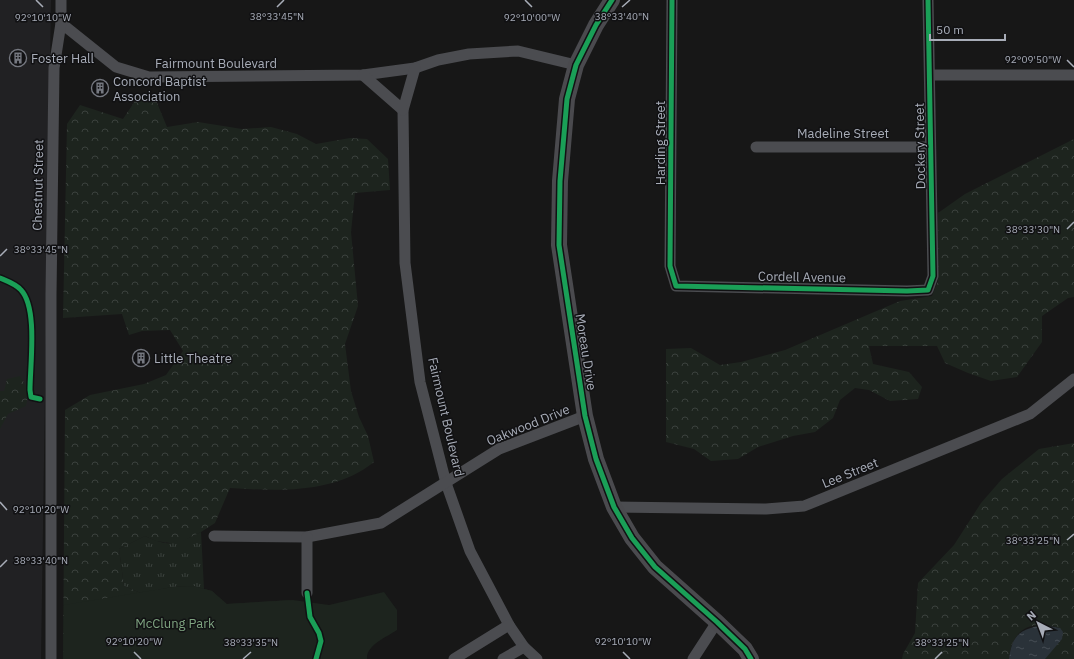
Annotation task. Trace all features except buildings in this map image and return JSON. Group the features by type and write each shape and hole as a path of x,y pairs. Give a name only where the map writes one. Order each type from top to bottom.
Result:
{"main road":[{"name":"Moreau Drive","path":"612,0 596,24 576,65 567,99 560,180 559,245 585,416 596,459 614,507 632,538 655,567 717,622 745,649 751,659"}],"street":[{"name":"Chestnut Street","path":"51,659 51,295 54,72 60,23 61,0"},
{"name":"Harding Street","path":"672,0 670,266 676,286"},
{"name":"Dockery Street","path":"928,0 933,276 928,290"},
{"name":"Fairmount Boulevard","path":"60,23 116,67 149,77 363,75 415,68 403,110 405,263 420,382 446,483 470,551 510,625 524,647 538,659"},
{"path":"415,68 438,60 469,54 518,51 576,65"},
{"path":"363,75 403,110"},
{"path":"930,75 1074,75"},
{"name":"Madeline Street","path":"756,147 930,147"},
{"name":"Cordell Avenue","path":"676,286 928,290"},
{"name":"Lee Street","path":"614,507 766,509 804,506 1030,414 1074,379"},
{"name":"Oakwood Drive","path":"214,536 307,537 382,523 499,449 585,416"},
{"path":"306,593 307,537"},
{"path":"693,659 717,622"},
{"path":"454,659 510,625"},
{"path":"503,659 524,647"}],"shaded area":[{"path":"0,0 51,0 41,659 0,659"}],"green space":[{"path":"137,98 155,98 167,127 198,122 242,129 271,127 297,134 316,144 350,138 367,139 388,159 390,190 355,193 351,232 358,306 345,344 351,391 359,417 368,436 374,462 342,480 324,485 287,490 230,488 215,523 201,532 177,544 156,541 145,536 119,549 124,586 141,593 173,587 193,586 212,591 226,604 293,600 63,659 65,410 90,395 144,384 166,375 183,351 170,330 142,331 129,335 122,314 63,318 67,124 80,105 123,119"},
{"path":"1074,139 1074,297 1068,298 1042,316 1042,342 1017,377 991,381 968,373 945,363 937,346 869,346 873,364 909,372 922,387 918,399 890,401 869,390 855,388 840,400 833,418 815,432 793,436 758,447 738,459 711,461 694,449 666,442 666,349 691,348 720,365 741,362 785,350 900,301 932,296 938,281 938,213 965,194"},
{"path":"20,376 29,391 26,406 8,414 0,429 0,391 4,391 7,379"},
{"path":"1074,443 1074,659 1045,659 1060,628 1040,625 1032,626 1019,633 1014,640 1009,659 902,659 903,654 915,633 918,583 954,545 981,503 1002,479 1039,449"},
{"path":"201,532 204,589 193,586 173,587 141,593 124,586 119,549 145,536 161,542 173,543 179,542"},
{"name":"McClung Park","path":"193,586 212,591 227,604 293,600 329,605 384,592 397,610 397,630 373,646 367,659 63,659 64,605 173,587"}],"water":[{"path":"1042,625 1060,628 1063,632 1062,639 1045,659 1009,659 1012,644 1018,635 1028,629"}],"cycle path":[{"path":"612,0 596,25 576,65 567,99 560,181 559,245 585,416 596,459 614,507 632,538 655,567 717,622 745,649 751,659"},
{"path":"672,0 670,266 676,286 907,291 928,290 933,276 928,0"},
{"path":"0,278 17,286 21,290 26,298 30,310 32,337 30,390 31,397 40,399"},
{"path":"307,593 310,617 319,633 321,641 316,659"}],"place":[{"name":"Foster Hall","path":"18,58"},
{"name":"Concord Baptist Association","path":"100,88"},
{"name":"Little Theatre","path":"141,358"}]}
